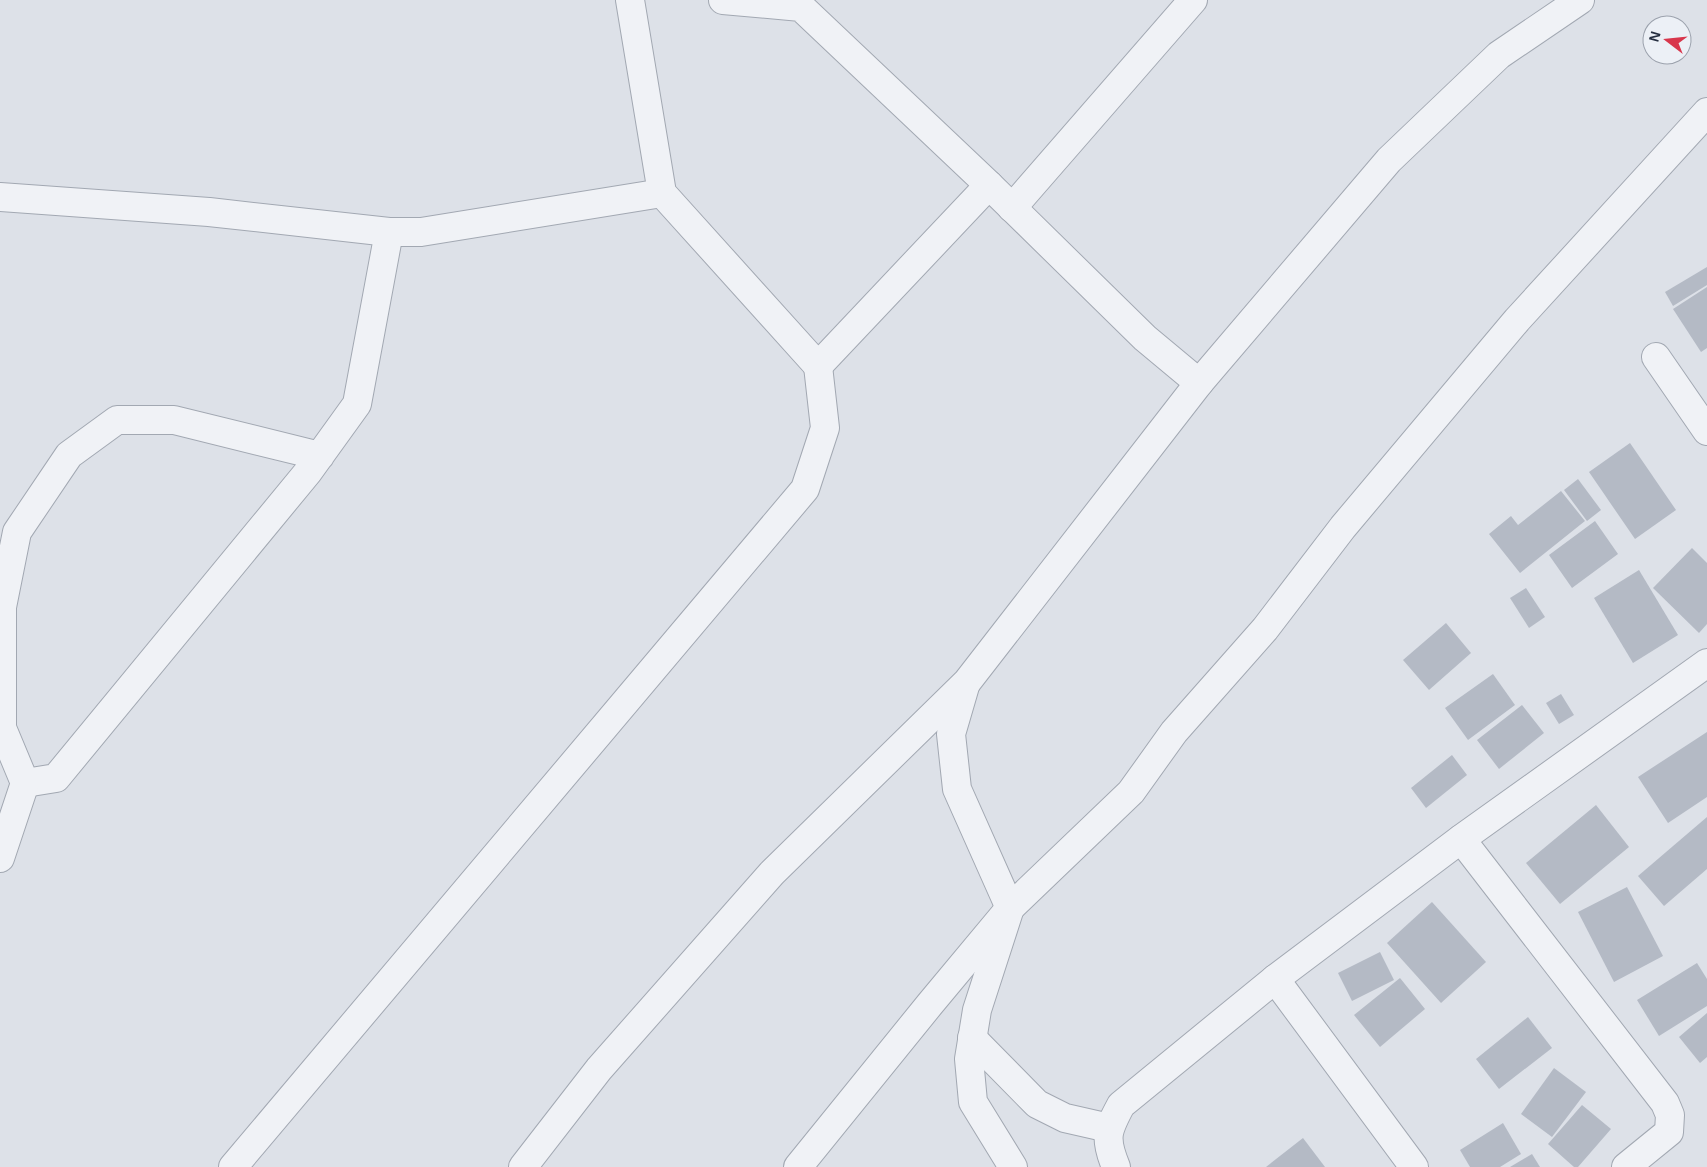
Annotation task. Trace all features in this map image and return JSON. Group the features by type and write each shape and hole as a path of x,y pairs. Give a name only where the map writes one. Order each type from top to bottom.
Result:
{"street":[{"path":"233,1167 805,489 825,428 818,366 662,193 630,0"},
{"path":"723,0 801,7 989,185 1145,338 1198,383"},
{"path":"1012,208 1193,0"},
{"path":"523,1167 599,1069 772,873 966,682 1198,383 1389,160 1499,55 1580,0"},
{"path":"798,1167 1010,908 1131,792 1174,732 1265,628 1343,527 1517,320 1707,112"},
{"path":"818,366 989,185"},
{"path":"0,197 209,212 388,232 421,232 662,193"},
{"path":"25,783 56,778 302,480 357,404 388,232"},
{"path":"1656,357 1707,431"},
{"path":"0,858 25,783 2,728 2,607 17,532 69,455 117,420 174,420 320,456"},
{"path":"1116,1167 1108,1150 1109,1128 1121,1104 1275,979 1461,839 1707,663"},
{"path":"966,682 951,734 957,789 1010,908 977,1010 969,1059 973,1102 1014,1167"},
{"path":"1461,839 1665,1103 1670,1115 1669,1132 1626,1167"},
{"path":"1275,979 1414,1167"},
{"path":"972,1038 1037,1104 1066,1118 1109,1128"}],"building":[{"path":"1707,267 1707,285 1673,306 1665,292"},
{"path":"1707,287 1707,348 1701,352 1673,309"},
{"path":"1630,443 1676,510 1635,539 1589,472"},
{"path":"1578,479 1601,510 1587,521 1564,490"},
{"path":"1561,491 1585,521 1520,573 1489,534 1511,516 1518,525"},
{"path":"1595,521 1618,554 1572,588 1549,555"},
{"path":"1692,548 1707,563 1707,624 1699,633 1653,588"},
{"path":"1639,570 1678,635 1633,663 1594,598"},
{"path":"1526,588 1545,617 1529,628 1510,598"},
{"path":"1446,623 1471,653 1429,690 1403,660"},
{"path":"1493,674 1515,705 1468,740 1445,708"},
{"path":"1561,694 1574,715 1559,724 1546,703"},
{"path":"1522,705 1544,733 1499,769 1477,740"},
{"path":"1707,732 1707,797 1668,823 1638,777"},
{"path":"1452,755 1467,775 1426,808 1411,788"},
{"path":"1596,805 1629,847 1560,904 1526,863"},
{"path":"1707,817 1707,869 1664,906 1638,876"},
{"path":"1627,887 1663,956 1614,982 1578,912"},
{"path":"1432,902 1486,962 1441,1003 1387,943"},
{"path":"1380,952 1394,980 1352,1001 1338,973"},
{"path":"1697,963 1707,979 1707,1006 1659,1036 1637,1000"},
{"path":"1400,978 1425,1009 1380,1047 1354,1015"},
{"path":"1707,1013 1707,1057 1700,1063 1679,1037"},
{"path":"1528,1017 1552,1048 1499,1089 1476,1059"},
{"path":"1554,1068 1586,1092 1552,1137 1521,1114"},
{"path":"1582,1105 1611,1129 1578,1167 1574,1167 1548,1144"},
{"path":"1503,1123 1521,1154 1500,1167 1470,1167 1460,1150"},
{"path":"1303,1138 1325,1167 1266,1167"},
{"path":"1532,1154 1540,1167 1510,1167"}]}
